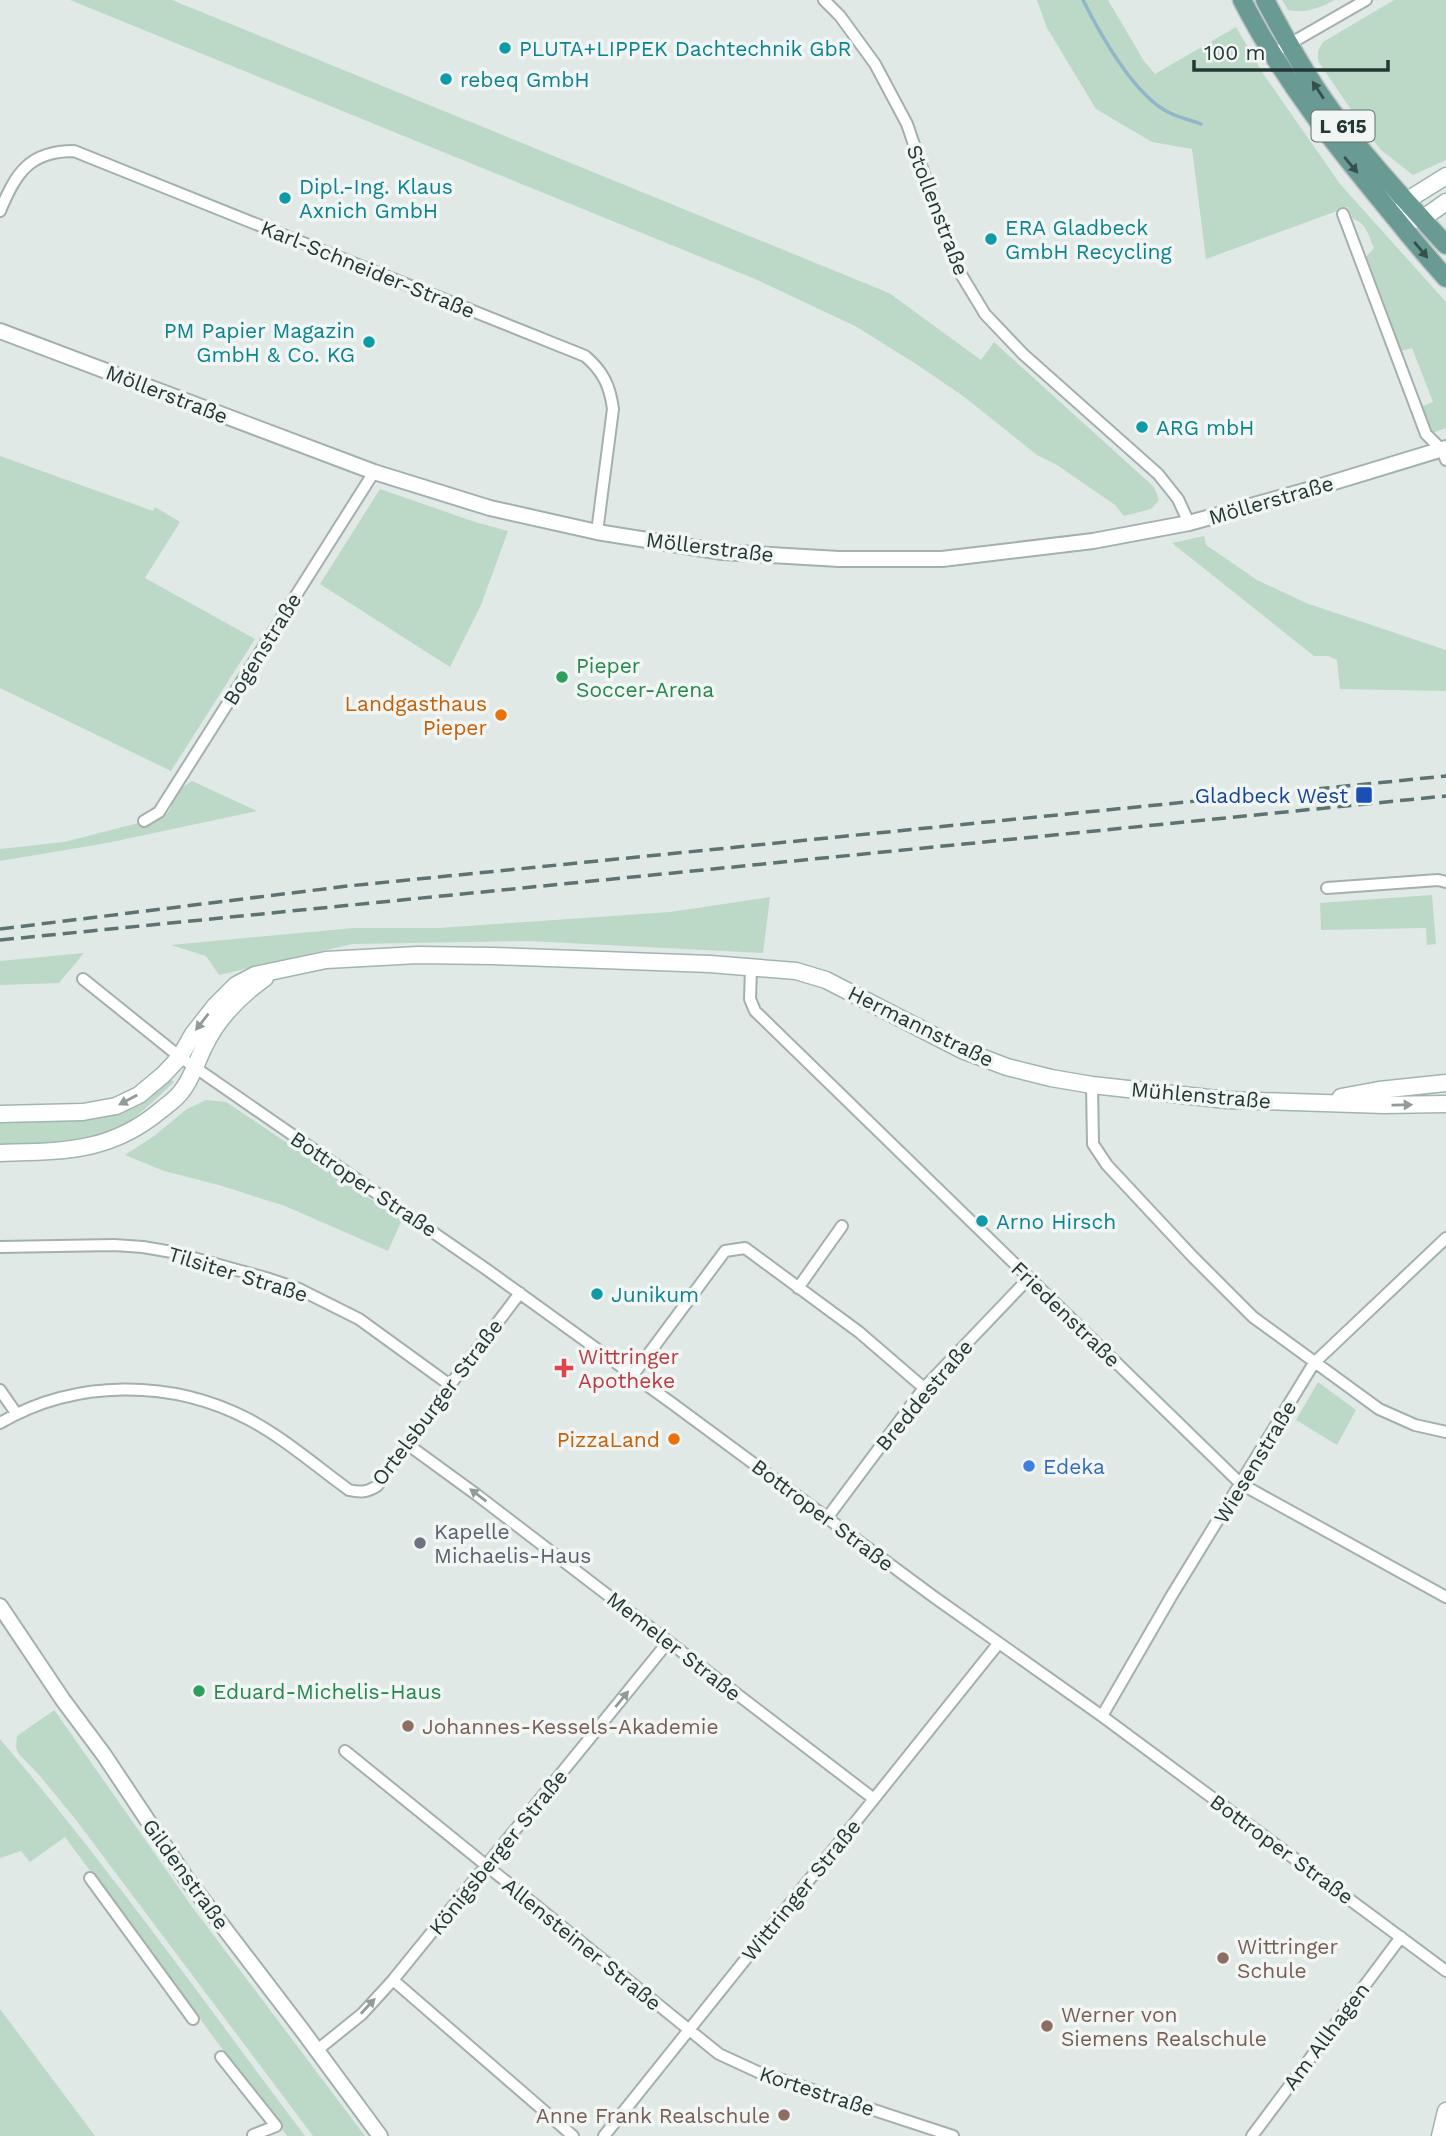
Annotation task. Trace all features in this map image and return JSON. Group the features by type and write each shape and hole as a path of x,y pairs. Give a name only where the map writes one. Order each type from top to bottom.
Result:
{"main road":[{"name":"L 615","path":"1242,0 1272,54 1332,142 1446,278"},
{"name":"L 615","path":"1265,0 1289,44 1333,113 1446,245"},
{"path":"1446,176 1406,201 1398,221 1422,219 1446,202"},
{"name":"Hermannstraße","path":"180,1057 193,1034 215,1006 236,985 255,975 326,960 493,956 710,964 781,969 811,975 973,1054 1007,1067 1092,1085"},
{"name":"Hermannstraße","path":"195,1068 205,1045 231,1008 272,972"},
{"path":"0,1114 83,1112 116,1106 139,1095 180,1057"},
{"path":"0,1153 67,1150 114,1140 153,1117 181,1093 195,1068"},
{"name":"Mühlenstraße","path":"1310,1102 1379,1090 1446,1083"},
{"name":"Mühlenstraße","path":"1092,1085 1227,1100 1384,1105 1446,1104"},
{"path":"1440,2136 1446,2111"}],"street":[{"name":"Stollenstraße","path":"824,0 840,16 875,64 907,124 951,253 985,314 1023,354 1158,474 1178,499 1189,523"},
{"path":"1272,54 1366,0"},
{"name":"Karl-Schneider-Straße","path":"0,211 14,178 30,162 58,150 74,150 585,356 598,366 605,377 613,409 597,533"},
{"name":"Möllerstraße","path":"0,331 374,472 490,508 597,533 722,552 839,559 942,559 1093,541 1189,523 1445,453 1426,434 1343,214"},
{"name":"Bogenstraße","path":"144,821 159,812 374,472"},
{"path":"1327,888 1438,880 1446,882"},
{"name":"Friedenstraße","path":"751,967 750,999 755,1011 1241,1485 1446,1597"},
{"name":"Bottroper Straße","path":"83,979 195,1068 520,1293 998,1644 1102,1716 1446,1971"},
{"path":"1092,1085 1093,1144 1107,1165 1192,1256 1254,1317 1379,1409 1415,1424 1446,1432"},
{"path":"798,1287 842,1226"},
{"name":"Wiesenstraße","path":"1102,1716 1172,1595 1314,1363 1446,1238"},
{"name":"Tilsiter Straße","path":"0,1247 143,1247 172,1252 266,1278 310,1294 359,1319 450,1385"},
{"path":"633,1375 725,1251 745,1248 859,1332 924,1388"},
{"name":"Breddestraße","path":"827,1518 924,1388 1029,1278"},
{"name":"Ortelsburger Straße","path":"0,1423 16,1413 52,1400 93,1391 134,1389 175,1394 203,1401 249,1420 349,1490 359,1493 369,1491 377,1486 520,1293"},
{"path":"0,1390 16,1413"},
{"name":"Memeler Straße","path":"407,1444 874,1799"},
{"name":"Gildenstraße","path":"0,1606 186,1878 380,2136"},
{"name":"Königsberger Straße","path":"317,2050 362,2014 393,1980 668,1642"},
{"name":"Wittringer Straße","path":"604,2136 998,1644"},
{"name":"Allensteiner Straße","path":"345,1751 689,2031"},
{"path":"90,1878 192,2019"},
{"name":"Am Allhagen","path":"1252,2136 1401,1937"},
{"path":"393,1980 573,2136"},
{"name":"Kortestraße","path":"689,2031 719,2054 748,2068 953,2136"},
{"path":"221,2056 276,2126 253,2135"}],"green space":[{"path":"70,0 172,0 889,293 981,360 994,342 1154,487 1159,500 1151,509 1124,516 1115,505 1057,465 1037,455 963,396 919,366 857,327 755,279"},
{"path":"1037,0 1108,0 1144,61 1155,74 1236,27 1264,75 1340,184 1446,302 1446,428 1430,432 1420,407 1433,402 1412,348 1401,351 1367,259 1374,248 1364,227 1353,219 1348,207 1206,259 1192,149 1152,142 1096,109 1047,28"},
{"path":"1282,0 1335,0 1318,8 1300,11 1288,10"},
{"path":"1394,0 1446,0 1446,160 1413,175 1381,150 1318,61 1318,51 1323,42"},
{"path":"0,456 153,511 155,507 180,522 145,578 255,639 171,771 0,688"},
{"path":"380,489 508,531 481,605 450,667 320,584"},
{"path":"1204,536 1206,545 1257,580 1306,603 1446,650 1446,691 1340,689 1337,660 1328,656 1314,656 1172,543"},
{"path":"192,781 257,811 107,843 0,861 0,849 64,842 162,817 169,811 178,792"},
{"path":"1432,895 1436,944 1427,945 1426,928 1321,930 1320,903"},
{"path":"770,897 763,953 529,941 352,944 219,975 206,956 171,945 354,928 438,928 670,912"},
{"path":"84,953 59,983 0,985 0,961"},
{"path":"169,1078 174,1082 159,1096 135,1117 109,1133 69,1143 0,1146 0,1119 107,1115"},
{"path":"206,1100 226,1102 402,1220 388,1251 285,1206 164,1171 125,1155 187,1109"},
{"path":"1318,1382 1356,1410 1337,1445 1296,1420"},
{"path":"53,1711 193,1908 365,2136 313,2136 76,1820 18,1753 17,1736"},
{"path":"0,1739 118,1885 305,2136 287,2136 65,1837 30,1862 21,1851 0,1858"},
{"path":"0,2009 95,2136 0,2136"}],"waterway":[{"path":"1083,0 1120,63 1144,93 1170,113 1201,124"}],"railway":[{"path":"0,929 348,886 1446,776"},
{"path":"0,940 1446,796"}],"place":[{"name":"PLUTA+LIPPEK Dachtechnik GbR","path":"505,48"},
{"name":"rebeq GmbH","path":"446,79"},
{"name":"Dipl.-Ing. Klaus Axnich GmbH","path":"285,198"},
{"name":"ERA Gladbeck GmbH Recycling","path":"991,239"},
{"name":"PM Papier Magazin GmbH & Co. KG","path":"369,342"},
{"name":"ARG mbH","path":"1142,427"},
{"name":"Pieper Soccer-Arena","path":"562,677"},
{"name":"Landgasthaus Pieper","path":"501,715"},
{"name":"Gladbeck West","path":"1364,795"},
{"name":"Arno Hirsch","path":"982,1221"},
{"name":"Junikum","path":"597,1294"},
{"name":"Wittringer Apotheke","path":"564,1368"},
{"name":"PizzaLand","path":"674,1439"},
{"name":"Edeka","path":"1029,1466"},
{"name":"Kapelle Michaelis-Haus","path":"420,1543"},
{"name":"Eduard-Michelis-Haus","path":"199,1691"},
{"name":"Johannes-Kessels-Akademie","path":"408,1726"},
{"name":"Wittringer Schule","path":"1223,1958"},
{"name":"Werner von Siemens Realschule","path":"1047,2026"},
{"name":"Anne Frank Realschule","path":"784,2115"}]}
